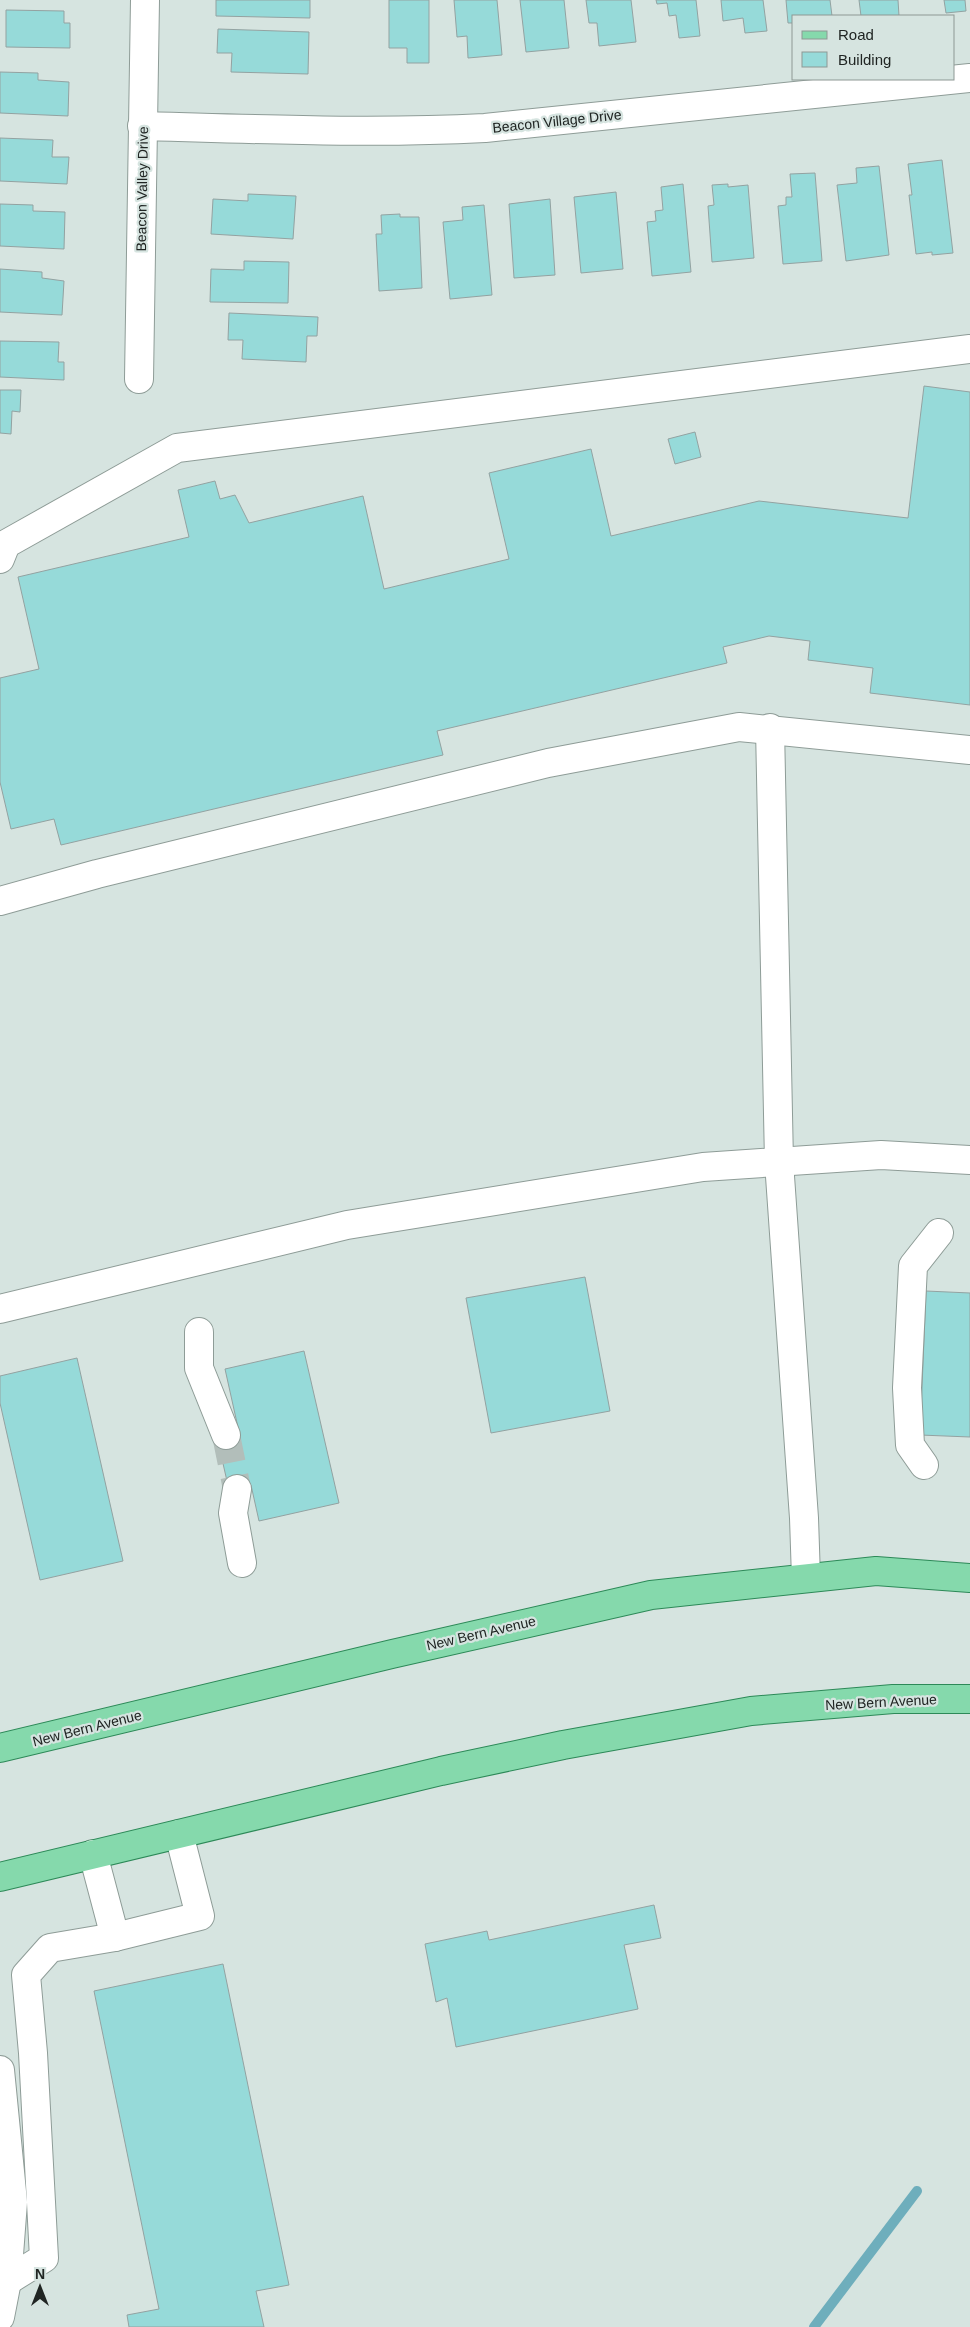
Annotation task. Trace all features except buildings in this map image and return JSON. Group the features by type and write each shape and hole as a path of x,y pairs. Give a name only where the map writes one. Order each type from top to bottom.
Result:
{"main road":[{"name":"New Bern Avenue","path":"0,1748 392,1654 651,1595 876,1571 970,1578"},
{"name":"New Bern Avenue","path":"0,1878 441,1771 563,1745 751,1710 893,1699 970,1699"}],"street":[{"name":"Beacon Valley Drive","path":"139,379 145,0"},
{"name":"Beacon Village Drive","path":"955,80 970,78"},
{"name":"Beacon Village Drive","path":"142,126 416,132 485,128 951,80"},
{"path":"0,559 6,544 177,448 970,349"},
{"path":"0,901 97,874 548,763 739,727 770,728 970,750"},
{"path":"770,728 779,1162 803,1508 806,1578"},
{"path":"0,1309 347,1225 703,1167 881,1155 970,1160"},
{"path":"924,1465 910,1445 908,1388 913,1266 938,1233"},
{"path":"199,1332 199,1368 226,1435"},
{"path":"238,1489 233,1513 242,1563"},
{"path":"7,2280 44,2258 33,2053 26,1975 50,1948 115,1936 200,1916 179,1834"},
{"path":"93,1854 115,1936"},
{"path":"0,2070 13,2202 7,2280 0,2317"}],"waterway":[{"path":"814,2327 917,2191"}],"tunnel":[{"path":"226,1435 237,1489"}]}
